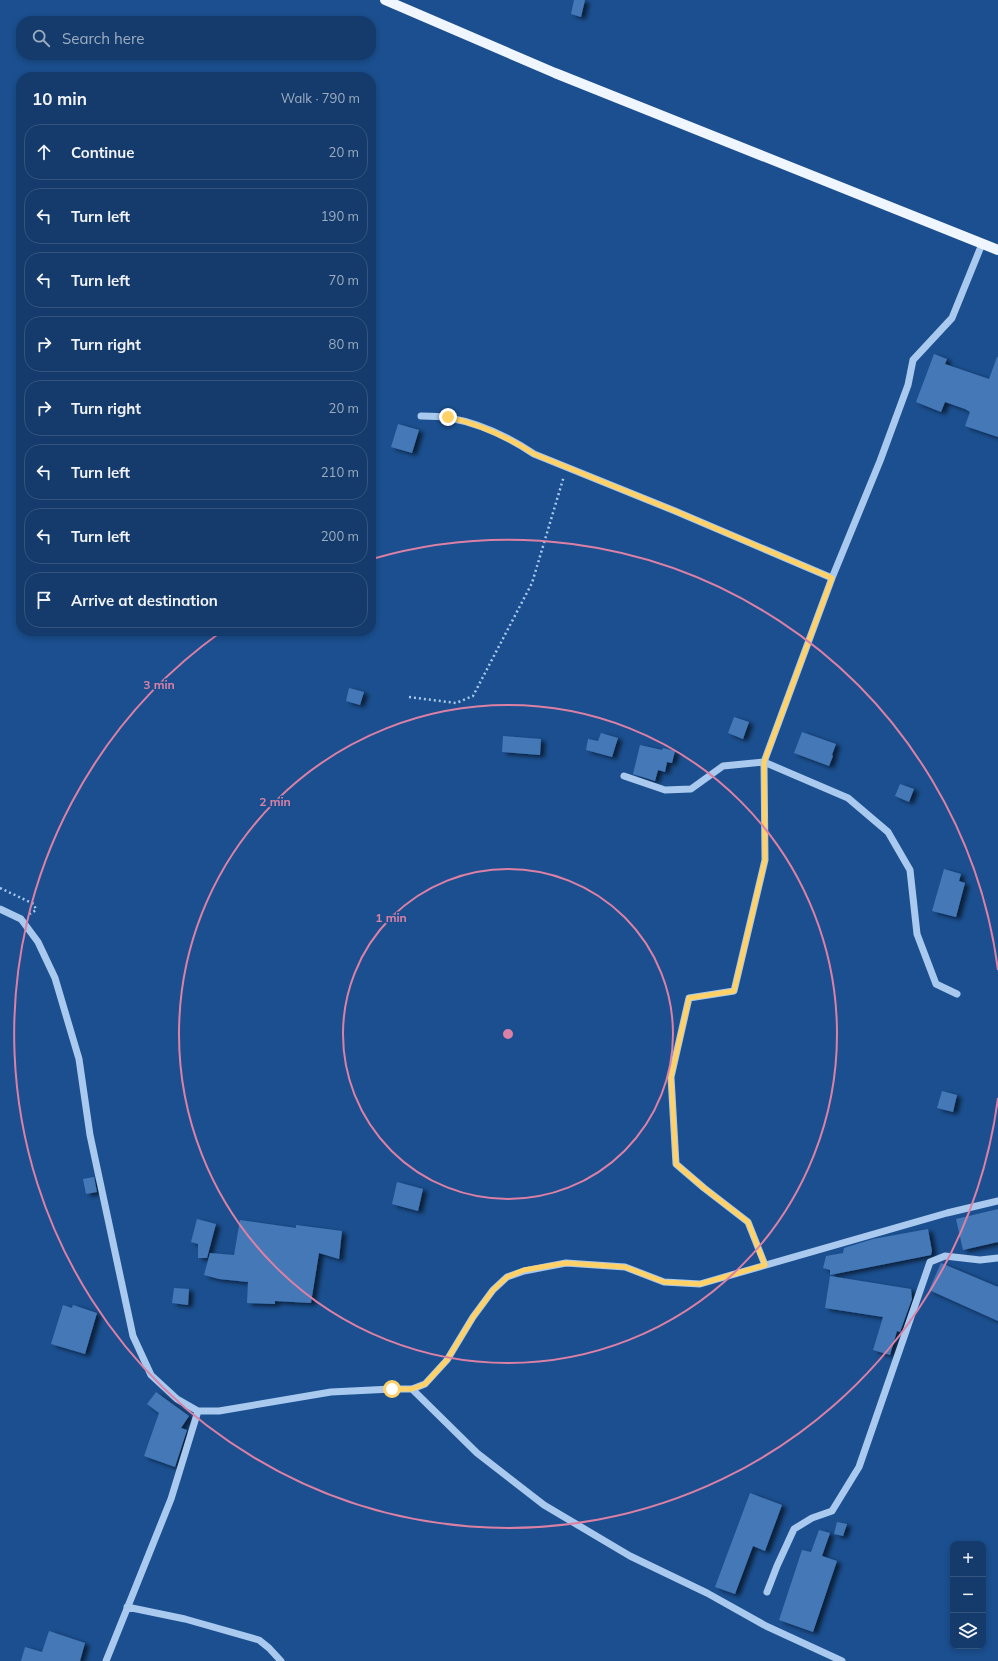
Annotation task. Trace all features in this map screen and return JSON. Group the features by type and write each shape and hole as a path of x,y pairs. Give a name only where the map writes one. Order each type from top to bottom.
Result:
{"main road":[{"path":"385,0 555,73 998,250"}],"street":[{"path":"765,1265 748,1222 676,1164 671,1077 689,998 734,991 765,860 764,762 832,578 885,447 908,385 913,360 952,318 982,244"},
{"path":"421,416 448,417 466,422 516,442 534,454 832,578"},
{"path":"624,776 665,790 691,789 723,766 764,762 848,798 888,832 910,870 917,934 936,984 957,994"},
{"path":"0,909 21,920 38,942 55,978 79,1059 90,1135 133,1336 151,1375 177,1399 198,1411 219,1410 331,1392 412,1389 425,1384 447,1360 473,1317 493,1290 507,1277 524,1270 566,1263 625,1267 664,1282 700,1284 947,1213 998,1201"},
{"path":"768,1592 777,1566 794,1529 812,1518 832,1511 860,1467 930,1262 945,1256 980,1260 998,1258"},
{"path":"412,1389 477,1454 544,1505 630,1556 707,1594 766,1626 840,1661"},
{"path":"106,1661 171,1500 198,1411"},
{"path":"127,1607 185,1619 259,1640 281,1661"}],"path":[{"path":"409,697 456,703 473,696 532,582 567,468"},
{"path":"0,888 34,904 36,910 21,920"}],"building":[{"path":"574,0 585,0 581,17 571,14"},
{"path":"934,354 947,359 945,364 989,379 998,357 998,437 965,426 970,412 965,409 945,402 941,412 916,402"},
{"path":"398,424 419,430 412,453 391,447"},
{"path":"349,688 364,692 360,705 346,701"},
{"path":"734,717 749,722 743,739 728,733"},
{"path":"802,732 836,744 829,766 794,753"},
{"path":"601,733 618,738 612,757 586,750 588,739 598,741"},
{"path":"503,736 541,739 540,755 502,752"},
{"path":"640,745 662,750 663,748 675,751 672,763 667,762 665,772 658,770 655,781 633,774"},
{"path":"900,784 914,789 909,802 895,796"},
{"path":"944,869 961,874 959,881 965,883 956,917 932,911"},
{"path":"942,1091 957,1095 953,1112 937,1108"},
{"path":"94,1177 97,1192 86,1194 83,1179"},
{"path":"397,1182 423,1189 418,1211 392,1204"},
{"path":"998,1209 998,1242 963,1250 956,1219"},
{"path":"197,1219 216,1224 207,1258 198,1258 198,1244 191,1242"},
{"path":"240,1220 296,1228 296,1225 342,1231 339,1259 319,1253 311,1303 275,1301 275,1304 247,1303 248,1282 219,1279 204,1275 210,1253 234,1255"},
{"path":"928,1229 932,1251 931,1255 830,1275 830,1270 823,1268 826,1256 843,1253 844,1248 873,1239"},
{"path":"941,1263 998,1287 998,1321 929,1290"},
{"path":"830,1276 911,1289 912,1299 900,1332 897,1331 890,1355 873,1350 883,1317 825,1308"},
{"path":"174,1288 189,1289 188,1305 172,1303"},
{"path":"63,1305 72,1308 73,1305 97,1313 85,1354 51,1344"},
{"path":"156,1392 189,1416 181,1428 187,1430 175,1467 144,1456 159,1413 147,1404"},
{"path":"750,1493 782,1505 765,1551 753,1546 735,1594 715,1587"},
{"path":"837,1522 847,1524 843,1536 834,1534"},
{"path":"819,1530 830,1533 822,1556 837,1561 813,1632 779,1620 802,1550 811,1552"},
{"path":"49,1631 85,1643 80,1661 21,1661 25,1647 42,1652"}],"route":[{"path":"392,1389 412,1389 425,1384 447,1360 473,1317 493,1290 507,1277 524,1270 566,1263 625,1267 664,1282 700,1284 765,1265 748,1222 676,1164 671,1077 689,998 734,991 765,860 764,762 832,578 675,511 534,454 516,442 466,422 448,417"}]}
